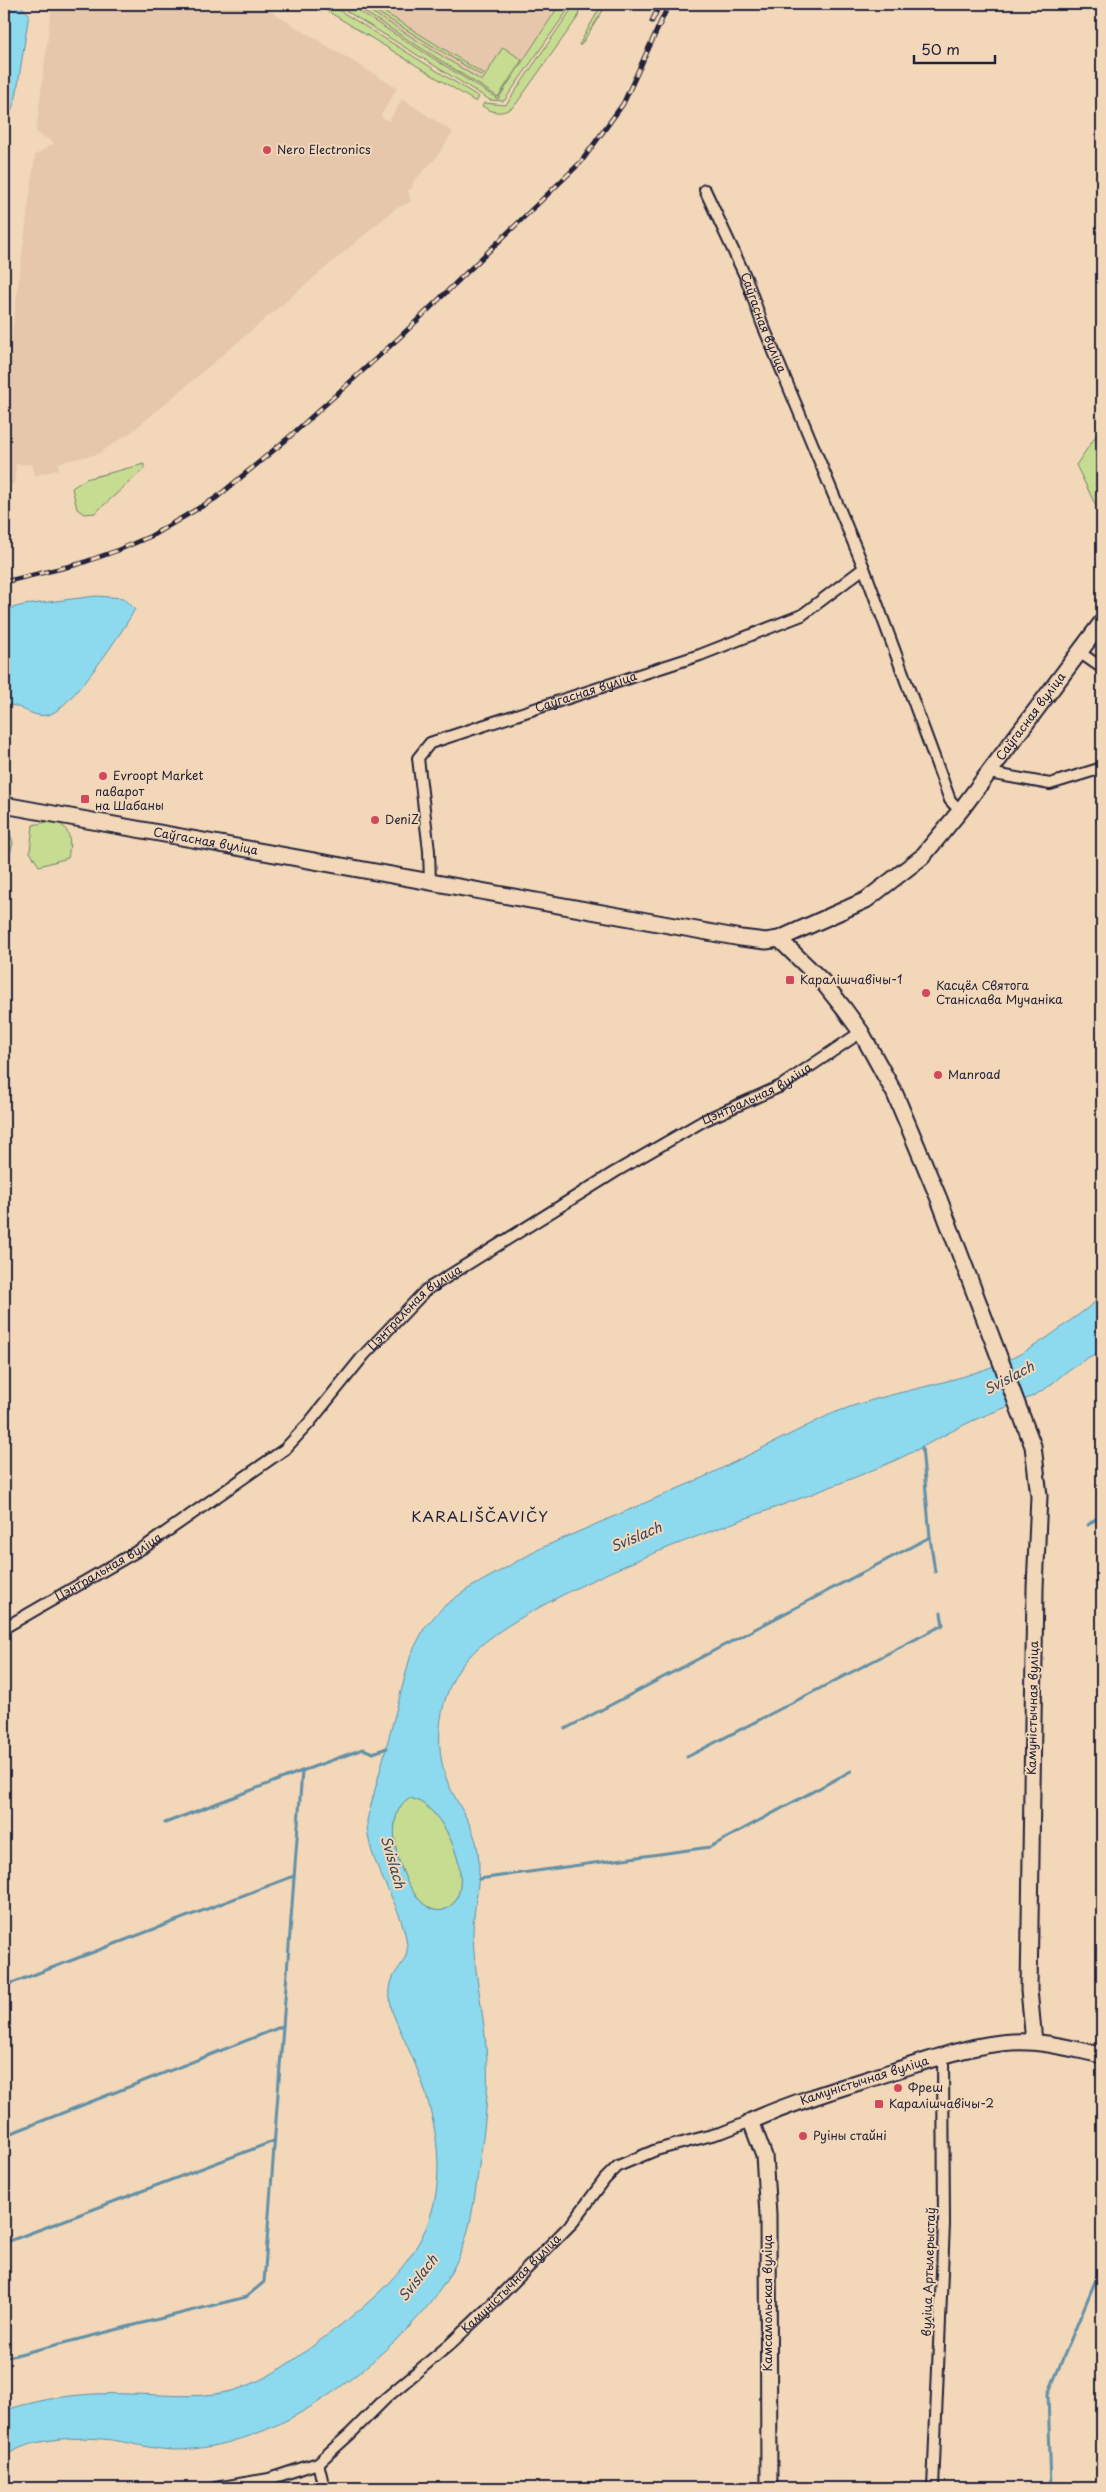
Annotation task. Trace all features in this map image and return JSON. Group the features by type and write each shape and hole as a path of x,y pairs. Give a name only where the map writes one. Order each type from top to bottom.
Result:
{"street":[{"name":"Саўгасная вуліца","path":"705,190 746,278 765,331 864,568 950,800 960,811"},
{"name":"Саўгасная вуліца","path":"430,882 429,851 418,758 430,743 700,655 802,615 864,568"},
{"name":"Саўгасная вуліца","path":"4,805 741,938 766,941 780,939 849,908 886,886 922,856 990,773 1102,622"},
{"path":"1080,652 1102,668"},
{"path":"990,773 1050,784 1102,768"},
{"path":"780,939 822,981 861,1032"},
{"name":"Камуністычная вуліца","path":"215,2488 269,2478 318,2463 386,2398 449,2345 496,2301 573,2222 605,2179 618,2166 656,2150 723,2132 846,2086 943,2056 1012,2042 1034,2042 1029,1990 1035,1598 1039,1496 1036,1464 1027,1429 905,1116 861,1032"},
{"name":"Цэнтральная вуліца","path":"4,1628 146,1546 285,1449 309,1424 364,1355 426,1290 615,1172 705,1120 781,1086 861,1032"},
{"path":"1034,2042 1102,2055"},
{"name":"вуліца Артылерыстаў","path":"933,2488 944,2224 943,2056"},
{"name":"Камсамольская вуліца","path":"751,2121 764,2156 768,2214 770,2488"},
{"path":"318,2463 324,2488"}],"shaded area":[{"path":"52,4 258,4 397,88 381,115 383,118 389,121 402,99 453,132 436,158 413,182 412,189 408,190 411,202 396,208 134,430 98,454 57,463 59,469 35,476 32,464 16,464 14,484 4,485 4,395 35,155 54,143 36,132"},
{"path":"348,4 559,4 498,99"}],"green space":[{"path":"316,4 329,4 479,97 476,102"},
{"path":"335,4 347,4 498,99 560,4 572,4 504,101 490,100"},
{"path":"352,4 359,4 482,81 503,47 522,60 498,97"},
{"path":"364,4 371,4 484,74 482,76"},
{"path":"575,4 579,9 578,17 516,104 504,112 491,111 482,106 484,103 506,105"},
{"path":"602,4 607,4 581,45 579,45"},
{"path":"1102,427 1102,518 1076,465"},
{"path":"144,464 144,469 95,513 84,514 77,509 72,488 86,479"},
{"path":"4,815 13,843 4,874"},
{"path":"55,820 65,828 69,836 68,858 39,866 30,852 33,825"},
{"path":"409,1798 423,1804 435,1815 446,1831 454,1849 459,1868 460,1885 456,1900 446,1909 433,1910 421,1901 410,1887 401,1868 396,1847 395,1827 399,1810"}],"water":[{"path":"4,4 19,4 29,14 16,97 4,131"},
{"path":"96,596 124,598 135,609 120,634 82,685 69,700 48,715 36,715 15,706 4,705 4,610 24,605"},
{"name":"Svislach","path":"1102,1294 1102,1350 1074,1366 1040,1392 972,1421 880,1467 672,1546 591,1581 506,1627 485,1642 467,1659 457,1672 444,1702 441,1718 440,1752 448,1783 473,1833 478,1851 479,1872 473,1934 486,2046 487,2091 473,2208 458,2260 440,2290 426,2308 386,2349 333,2392 274,2426 243,2438 211,2446 177,2450 103,2439 78,2438 38,2442 4,2457 4,2411 6,2410 52,2399 82,2395 190,2396 215,2394 242,2388 270,2375 309,2349 365,2306 390,2281 410,2256 425,2229 435,2200 438,2169 435,2134 423,2084 392,2010 390,1988 394,1975 406,1955 407,1945 398,1913 372,1852 367,1820 411,1654 425,1627 443,1607 466,1590 541,1548 700,1479 831,1414 852,1406 963,1377 1006,1361 1045,1339 1086,1310","holes":["409,1798 423,1804 435,1815 446,1831 454,1849 459,1868 460,1885 456,1900 446,1909 433,1910 421,1901 410,1887 401,1868 396,1847 395,1827 399,1810"]}],"waterway":[{"path":"565,1729 930,1537 922,1447"},
{"path":"1088,1525 1102,1514"},
{"path":"930,1537 935,1572"},
{"path":"687,1757 943,1625 941,1613"},
{"path":"4,2358 246,2297 264,2282 302,1771 363,1749 373,1753 387,1748"},
{"path":"165,1823 302,1771"},
{"path":"479,1879 710,1847 851,1771"},
{"path":"4,1986 294,1876"},
{"path":"4,2136 283,2026"},
{"path":"4,2243 274,2141"},
{"path":"1051,2488 1048,2394 1102,2265"}],"railway":[{"path":"652,21 660,4"},
{"path":"4,582 79,564 151,536 216,498 287,439 400,337 581,162 623,104 669,4"}],"place":[{"name":"Nero Electronics","path":"267,150"},
{"name":"Evroopt Market","path":"103,776"},
{"name":"паварот на Шабаны","path":"85,799"},
{"name":"DeniZ","path":"375,820"},
{"name":"Каралішчавічы-1","path":"790,980"},
{"name":"Касцёл Святога Станіслава Мучаніка","path":"926,993"},
{"name":"Manroad","path":"938,1075"},
{"name":"Фреш","path":"898,2088"},
{"name":"Каралішчавічы-2","path":"879,2104"},
{"name":"Руіны стайні","path":"803,2136"}],"district":[{"name":"KARALIŠČAVIČY","path":"480,1517"}]}
